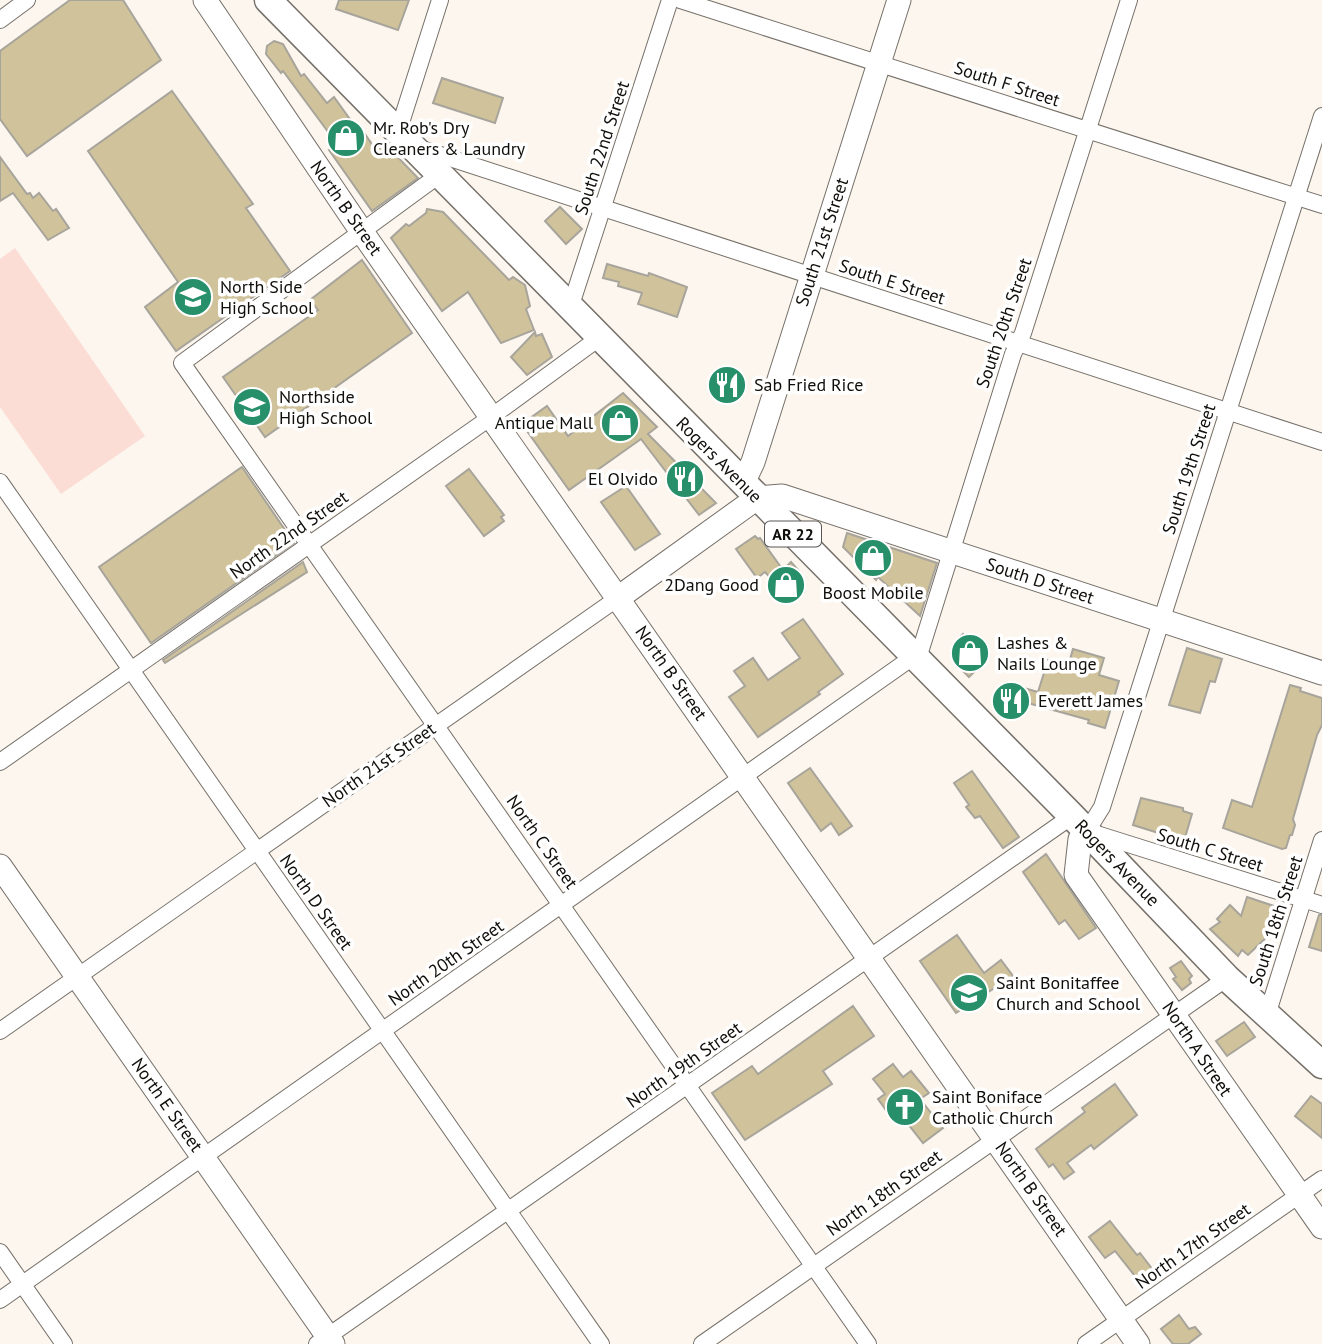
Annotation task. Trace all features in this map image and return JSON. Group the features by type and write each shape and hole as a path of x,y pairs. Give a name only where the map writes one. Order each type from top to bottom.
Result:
{"main road":[{"name":"Rogers Avenue","path":"268,0 1080,824 1227,978 1322,1065"}],"street":[{"path":"0,20 27,0"},
{"name":"North B Street","path":"205,0 362,232 1138,1344"},
{"path":"404,138 440,0"},
{"name":"South 22nd Street","path":"570,309 670,0"},
{"name":"South F Street","path":"680,0 1322,205"},
{"name":"South 21st Street","path":"750,491 753,461 899,0"},
{"name":"South 20th Street","path":"914,657 920,652 953,552 991,424 1129,0"},
{"name":"South 19th Street","path":"1080,824 1102,807 1322,116"},
{"name":"South E Street","path":"404,138 603,207 1322,442"},
{"path":"362,232 439,175"},
{"name":"North C Street","path":"362,232 182,363 868,1344"},
{"name":"North 22nd Street","path":"0,762 599,338"},
{"name":"North D Street","path":"2,489 601,1344"},
{"name":"South D Street","path":"750,491 782,496 1322,673"},
{"name":"North 21st Street","path":"0,1031 618,598 750,491"},
{"name":"North 20th Street","path":"0,1300 914,657"},
{"name":"South C Street","path":"1080,824 1322,905"},
{"name":"North 19th Street","path":"326,1342 870,958 1080,824"},
{"name":"North A Street","path":"1080,824 1076,875 1322,1227"},
{"name":"South 18th Street","path":"1267,1014 1322,840"},
{"name":"North E Street","path":"0,866 203,1158 326,1342"},
{"name":"North 18th Street","path":"702,1344 1227,978"},
{"name":"North 17th Street","path":"1086,1344 1322,1179"},
{"path":"0,1252 64,1344"}],"shaded area":[{"path":"15,248 145,436 61,494 0,407 0,259"}],"building":[{"path":"70,0 123,0 161,60 27,156 0,119 0,51"},
{"path":"339,0 409,0 398,30 336,9"},
{"path":"274,41 283,44 301,76 304,74 327,103 334,97 376,150 385,144 418,178 372,211 329,150 337,144 283,71 281,73 266,54 267,46"},
{"path":"442,78 503,98 495,123 433,103"},
{"path":"172,91 253,204 246,208 290,271 176,351 145,307 178,282 88,151"},
{"path":"0,157 27,194 30,193 33,198 39,193 53,211 56,209 69,228 48,240 13,193 0,201"},
{"path":"560,207 582,229 566,244 545,221"},
{"path":"427,209 443,212 509,280 513,277 525,285 530,306 526,309 534,330 501,343 468,292 442,311 391,238 406,224 409,226 426,213"},
{"path":"362,260 412,333 265,437 223,377 318,310 310,300"},
{"path":"607,264 648,276 649,273 687,287 677,317 638,304 642,293 603,278"},
{"path":"535,332 536,336 542,334 552,357 527,375 511,357"},
{"path":"718,369 744,378 737,401 710,392"},
{"path":"623,393 657,427 648,434 716,503 699,515 641,439 569,490 522,424 547,406 568,436"},
{"path":"242,467 294,543 151,643 99,567"},
{"path":"469,469 504,515 501,517 504,521 484,536 446,486"},
{"path":"626,486 660,534 635,550 601,502"},
{"path":"847,533 937,563 920,616 878,577 876,580 843,547"},
{"path":"755,536 760,538 783,570 791,562 799,571 791,579 804,592 793,602 765,572 757,578 736,549"},
{"path":"303,562 307,572 165,663 163,660"},
{"path":"803,619 843,674 818,692 820,694 758,737 729,697 745,686 734,671 753,658 768,680 800,658 782,633"},
{"path":"963,634 988,658 969,677 961,669 970,660 953,645"},
{"path":"1187,648 1222,659 1215,682 1210,681 1200,713 1169,705"},
{"path":"1073,649 1104,658 1099,675 1119,681 1105,728 1088,723 1089,720 1017,700 1013,714 998,709 1006,683 1038,692 1048,660 1068,666"},
{"path":"1290,685 1322,698 1322,725 1293,819 1295,825 1292,835 1286,848 1282,849 1223,828 1232,800 1252,807"},
{"path":"810,768 852,826 839,835 831,823 821,831 788,783"},
{"path":"972,771 1019,837 1003,848 980,816 975,818 966,807 969,805 954,783"},
{"path":"1141,798 1183,808 1183,811 1192,814 1184,841 1133,825"},
{"path":"1046,854 1096,928 1079,939 1065,920 1059,924 1023,872"},
{"path":"1247,897 1277,907 1270,930 1272,932 1248,955 1242,950 1238,956 1210,929 1220,922 1217,919 1230,905 1241,916"},
{"path":"1319,915 1322,915 1322,951 1309,947"},
{"path":"957,935 984,973 1001,960 1013,976 956,1013 920,961"},
{"path":"1181,961 1192,976 1189,979 1191,983 1182,990 1173,979 1176,977 1170,968"},
{"path":"853,1006 874,1036 823,1071 832,1084 745,1140 712,1093 752,1066 758,1074"},
{"path":"1244,1022 1255,1037 1227,1056 1216,1041"},
{"name":"Saint Boniface Catholic Church","path":"893,1064 903,1077 911,1071 929,1093 920,1099 943,1128 923,1143 900,1114 893,1120 878,1099 885,1094 873,1079"},
{"path":"1115,1084 1137,1115 1094,1149 1091,1145 1067,1163 1074,1172 1064,1179 1053,1164 1049,1167 1036,1149 1085,1112 1082,1108"},
{"path":"1311,1096 1322,1104 1322,1138 1295,1116"},
{"path":"1110,1221 1137,1255 1140,1253 1153,1270 1139,1281 1115,1251 1105,1258 1089,1237"},
{"path":"1179,1315 1189,1329 1195,1327 1201,1334 1188,1344 1173,1344 1161,1329"}],"place":[{"name":"Mr. Rob's Dry Cleaners & Laundry","path":"346,138"},
{"name":"North Side High School","path":"193,297"},
{"name":"Sab Fried Rice","path":"727,385"},
{"name":"Northside High School","path":"252,407"},
{"name":"Antique Mall","path":"620,423"},
{"name":"El Olvido","path":"685,479"},
{"name":"Boost Mobile","path":"873,558"},
{"name":"2Dang Good","path":"786,585"},
{"name":"Lashes & Nails Lounge","path":"970,653"},
{"name":"Everett James","path":"1011,701"},
{"name":"Saint Bonitaffee Church and School","path":"969,993"},
{"name":"Saint Boniface Catholic Church","path":"905,1107"}]}
